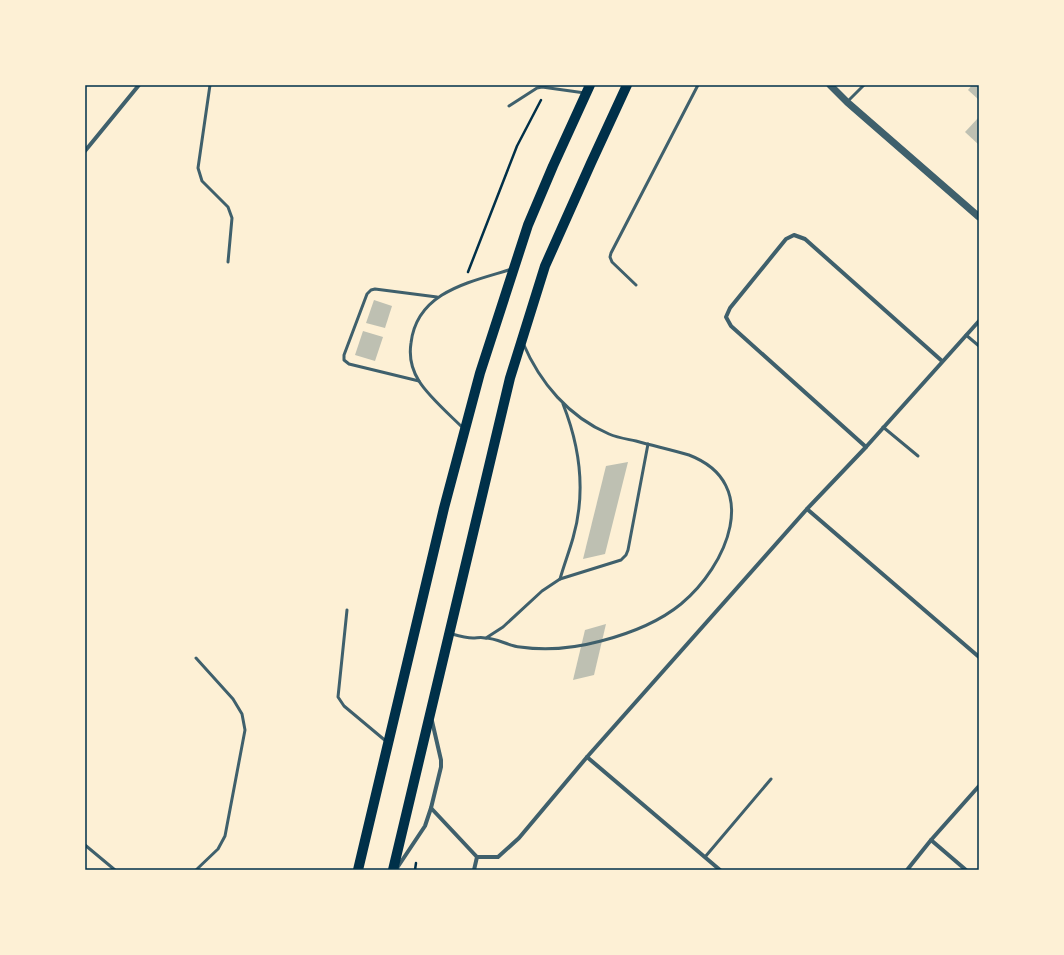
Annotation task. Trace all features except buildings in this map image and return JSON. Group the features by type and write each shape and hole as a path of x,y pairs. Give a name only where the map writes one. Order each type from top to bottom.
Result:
{"main road":[{"path":"393,870 510,378 545,266 627,85"},
{"path":"358,870 444,508 480,373 528,225 552,166 588,89"}],"street":[{"path":"85,151 139,85"},
{"path":"830,85 847,102 979,217"},
{"path":"866,447 731,326 726,317 730,308 786,239 794,235 805,239 942,361"},
{"path":"431,808 477,857 498,857 519,838 587,757 807,509 866,447 979,321"},
{"path":"807,509 979,657"},
{"path":"396,870 425,826 441,767 441,760 430,714"},
{"path":"587,757 720,870"},
{"path":"907,870 931,840 979,786"},
{"path":"931,840 966,870"},
{"path":"474,870 477,857"}],"lane":[{"path":"210,85 198,168 202,181 228,207 231,212 232,218 228,262"},
{"path":"636,285 612,262 610,257 611,253 698,85"},
{"path":"847,102 864,85"},
{"path":"509,106 537,88 588,89"},
{"path":"465,430 419,381 414,371 410,348 415,325 428,305 437,297 462,285 514,268"},
{"path":"419,381 349,364 344,360 344,355 368,294 371,290 375,289 437,297"},
{"path":"966,335 979,346"},
{"path":"448,634 473,638 486,638 519,647 552,649 602,641 626,633 665,615 679,606 692,594 704,581 728,538 732,516 732,505 730,495 719,474 700,459 611,435 577,416 562,403 539,374 529,357 522,340"},
{"path":"560,579 573,537 581,492 577,446 571,424 562,403"},
{"path":"883,428 918,456"},
{"path":"486,638 503,627 542,591 560,579 621,560 626,555 648,444"},
{"path":"347,610 338,698 344,706 388,743"},
{"path":"196,658 233,699 242,714 245,730 225,836 218,849 196,870"},
{"path":"705,857 771,779"},
{"path":"85,844 114,870"}],"path":[{"path":"462,285 517,146 547,87"}]}
